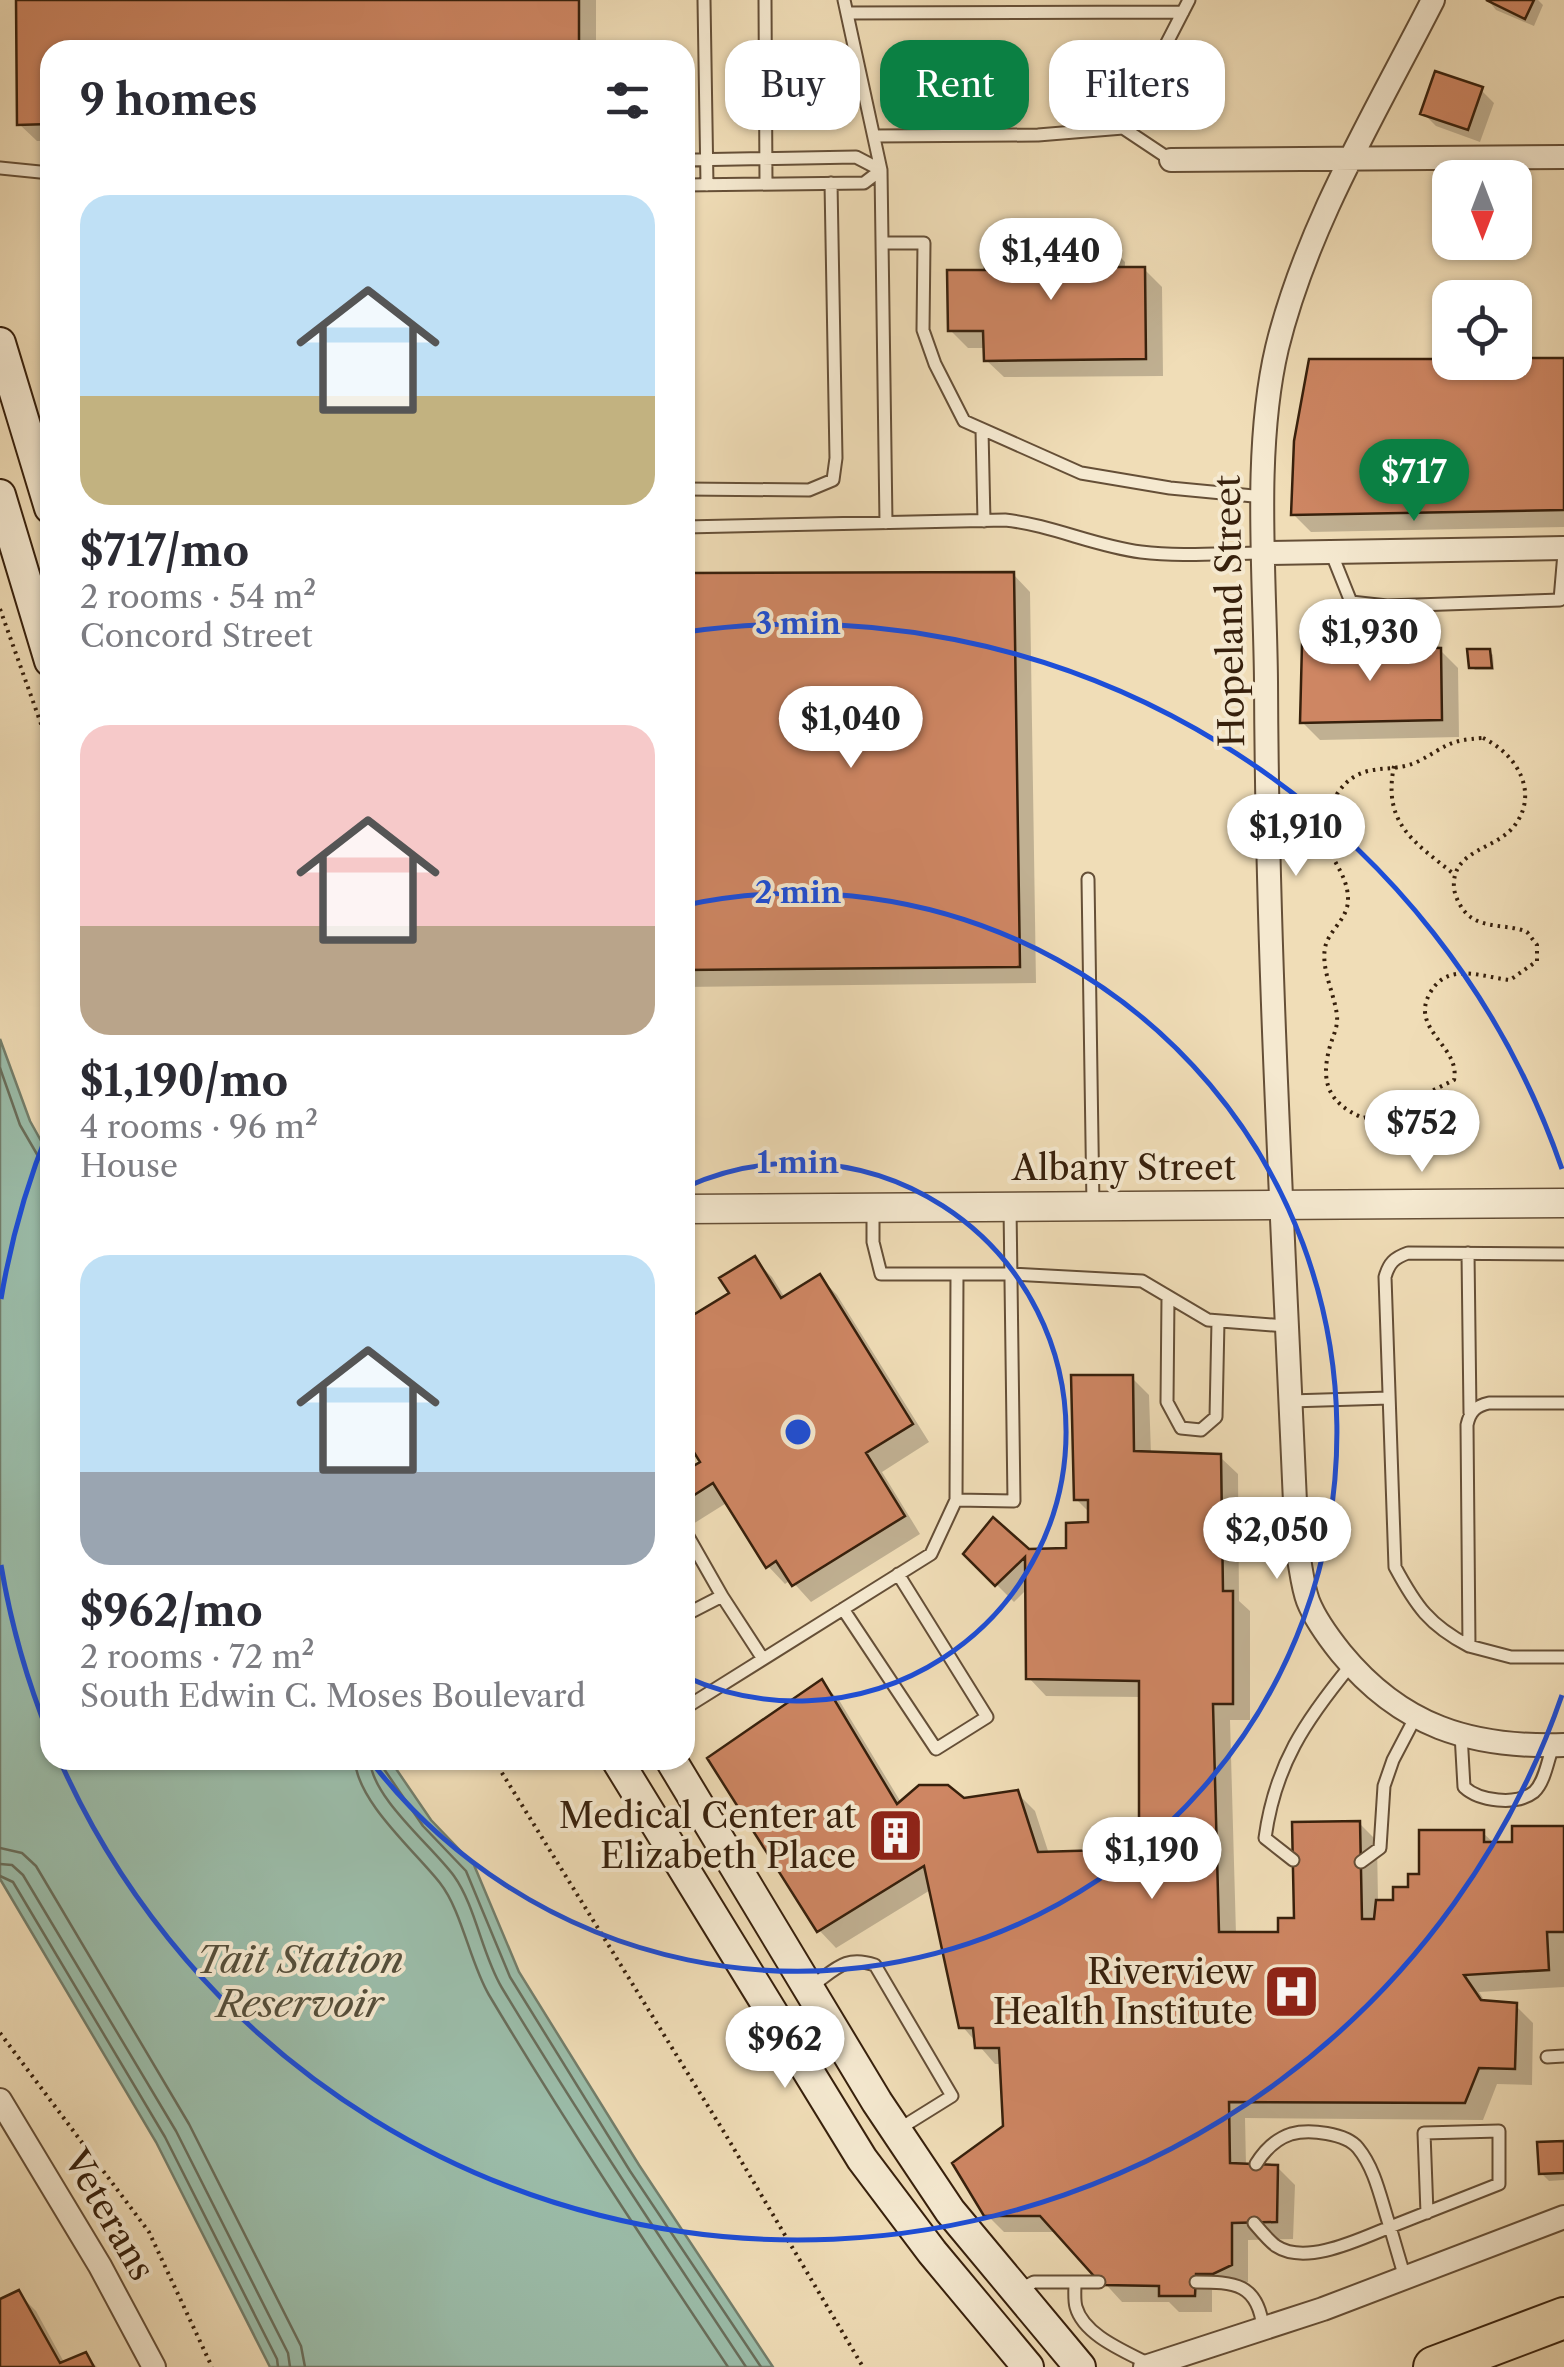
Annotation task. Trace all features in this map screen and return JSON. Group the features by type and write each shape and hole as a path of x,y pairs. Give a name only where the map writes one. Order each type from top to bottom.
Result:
{"highway":[{"path":"1477,2350 1564,2304"},
{"path":"1434,2367 1564,2318"}],"main road":[{"path":"0,343 40,458"},
{"path":"0,495 40,628"},
{"path":"623,1770 860,2154 932,2252 1028,2367"},
{"path":"676,1770 950,2212 1080,2367"},
{"path":"770,2011 808,1988"},
{"path":"860,2154 896,2130"}],"street":[{"name":"Hopeland Street","path":"1434,0 1307,254 1278,346 1264,446 1266,752 1280,1205 1297,1549 1308,1602 1330,1639 1380,1695 1415,1718 1461,1734 1488,1741 1558,1746"},
{"path":"1171,160 1352,160 1561,152"},
{"path":"1265,553 1564,551"},
{"name":"Albany Street","path":"695,1209 1564,1203"},
{"name":"Veterans","path":"0,2100 100,2266 154,2367"},
{"path":"1148,2366 1395,2282 1564,2218"}],"lane":[{"path":"704,0 707,185"},
{"path":"765,0 766,184"},
{"path":"886,522 881,170 845,7 1186,6 1168,40"},
{"path":"874,136 1038,135 1099,130"},
{"path":"1126,130 1171,160"},
{"path":"695,160 856,157 881,170"},
{"path":"0,168 40,171"},
{"path":"695,185 864,183 881,170"},
{"path":"695,489 809,490 833,480 836,458 831,183"},
{"path":"882,242 924,243 923,330 934,364 964,421 1080,473 1170,488 1264,497"},
{"path":"982,430 984,521"},
{"path":"695,527 1036,523 1143,552 1265,553"},
{"path":"1331,552 1351,602 1387,606 1560,600 1564,551"},
{"path":"1088,879 1093,1206"},
{"path":"956,1500 1014,1501 1010,1207"},
{"path":"873,1208 873,1242 881,1274 1011,1274 1142,1282 1208,1320 1286,1326"},
{"path":"1564,1254 1408,1253 1388,1265 1385,1277 1396,1567 1415,1604 1440,1631 1469,1646 1512,1658 1564,1658"},
{"path":"1468,1253 1469,1646"},
{"path":"695,1702 931,1554 956,1500 957,1274"},
{"path":"1168,1297 1167,1402 1181,1428 1202,1430 1216,1417 1218,1321"},
{"path":"1290,1402 1389,1398"},
{"path":"1470,1413 1490,1402 1564,1403"},
{"path":"695,1549 763,1659"},
{"path":"842,1609 936,1749 987,1717 898,1574"},
{"path":"695,1610 722,1596"},
{"path":"1293,1860 1265,1838 1271,1795 1292,1748 1320,1702 1351,1665"},
{"path":"1361,1862 1380,1848 1384,1786 1415,1718"},
{"path":"1461,1734 1464,1787 1473,1796 1492,1799 1518,1798 1534,1792 1558,1746"},
{"path":"808,1988 839,1966 858,1959 875,1965 952,2096 896,2130"},
{"path":"1547,2057 1564,2056"},
{"path":"1254,2223 1277,2247 1307,2252 1331,2250 1499,2184 1499,2132 1424,2132 1426,2212"},
{"path":"1256,2164 1265,2150 1293,2134 1329,2134 1356,2144 1373,2174 1390,2227 1395,2282"},
{"path":"1014,2291 1034,2282 1099,2282"},
{"path":"1196,2282 1240,2285 1254,2297 1263,2328"},
{"path":"1074,2283 1076,2307 1082,2319 1101,2337 1148,2366"}],"path":[{"path":"0,609 40,721"},
{"path":"1482,738 1511,756 1523,778 1525,800 1514,827 1460,863 1455,875 1456,899 1468,915 1481,922 1527,932 1537,944 1537,962 1510,980 1458,972 1440,980 1428,996 1427,1024 1452,1057 1454,1080 1391,1111 1363,1118 1334,1100 1324,1076 1337,1016 1324,949 1348,906 1345,881 1331,859 1325,826 1339,791 1353,776 1394,765 1419,761 1445,744 1482,738"},
{"path":"1394,765 1391,780 1401,826 1432,860 1455,875"},
{"path":"500,1770 724,2132 863,2367"},
{"path":"0,2032 149,2232 212,2367"}],"water":[{"name":"Tait Station Reservoir","path":"0,1039 40,1139 40,1770 397,1770 431,1820 474,1865 519,1972 639,2165 773,2367 270,2367 156,2142 0,1879"}],"building":[{"path":"16,0 579,0 579,40 40,40 40,124 17,125"},
{"path":"1486,0 1534,0 1525,19"},
{"path":"1435,71 1483,87 1468,130 1420,114"},
{"path":"1108,241 1109,267 1145,267 1146,359 984,361 983,331 948,331 947,270 985,270 985,243"},
{"path":"1532,358 1564,358 1564,510 1291,515 1294,441 1309,359 1432,359 1432,380 1532,380"},
{"path":"1014,572 1020,967 695,970 695,573"},
{"path":"1302,644 1441,648 1442,720 1300,723"},
{"path":"1467,649 1490,649 1492,668 1469,668"},
{"path":"755,1256 781,1298 820,1274 913,1424 866,1453 905,1516 792,1586 776,1561 766,1568 713,1483 695,1495 695,1465 700,1462 695,1454 695,1314 729,1293 719,1278"},
{"name":"Medical Center at Elizabeth Place","path":"1071,1375 1133,1375 1134,1451 1221,1454 1223,1591 1233,1591 1233,1704 1213,1704 1219,1932 1278,1932 1278,1918 1294,1918 1292,1822 1360,1821 1362,1919 1374,1919 1376,1900 1393,1900 1393,1887 1408,1887 1408,1874 1419,1874 1419,1830 1484,1830 1484,1842 1512,1842 1512,1826 1564,1826 1564,1932 1547,1932 1549,1970 1464,1975 1481,2000 1517,2003 1515,2069 1479,2068 1465,2103 1229,2102 1230,2163 1278,2165 1277,2222 1232,2223 1232,2265 1213,2274 1196,2274 1195,2296 1159,2296 1159,2286 1102,2285 1040,2216 984,2216 952,2163 1003,2126 999,2048 975,2048 973,2028 959,2028 924,1866 817,1932 707,1758 822,1679 897,1804 919,1785 948,1785 964,1798 1018,1790 1038,1852 1139,1849 1139,1681 1026,1679 1025,1557 995,1586 963,1554 993,1517 1029,1549 1066,1548 1066,1523 1088,1522 1088,1500 1074,1500"},
{"path":"1564,2141 1564,2173 1539,2174 1537,2142"},
{"path":"19,2290 60,2363 86,2352 94,2367 0,2367 0,2299"}],"place":[{"name":"Medical Center at Elizabeth Place","path":"895,1836"},
{"name":"Riverview Health Institute","path":"1292,1992"}]}
